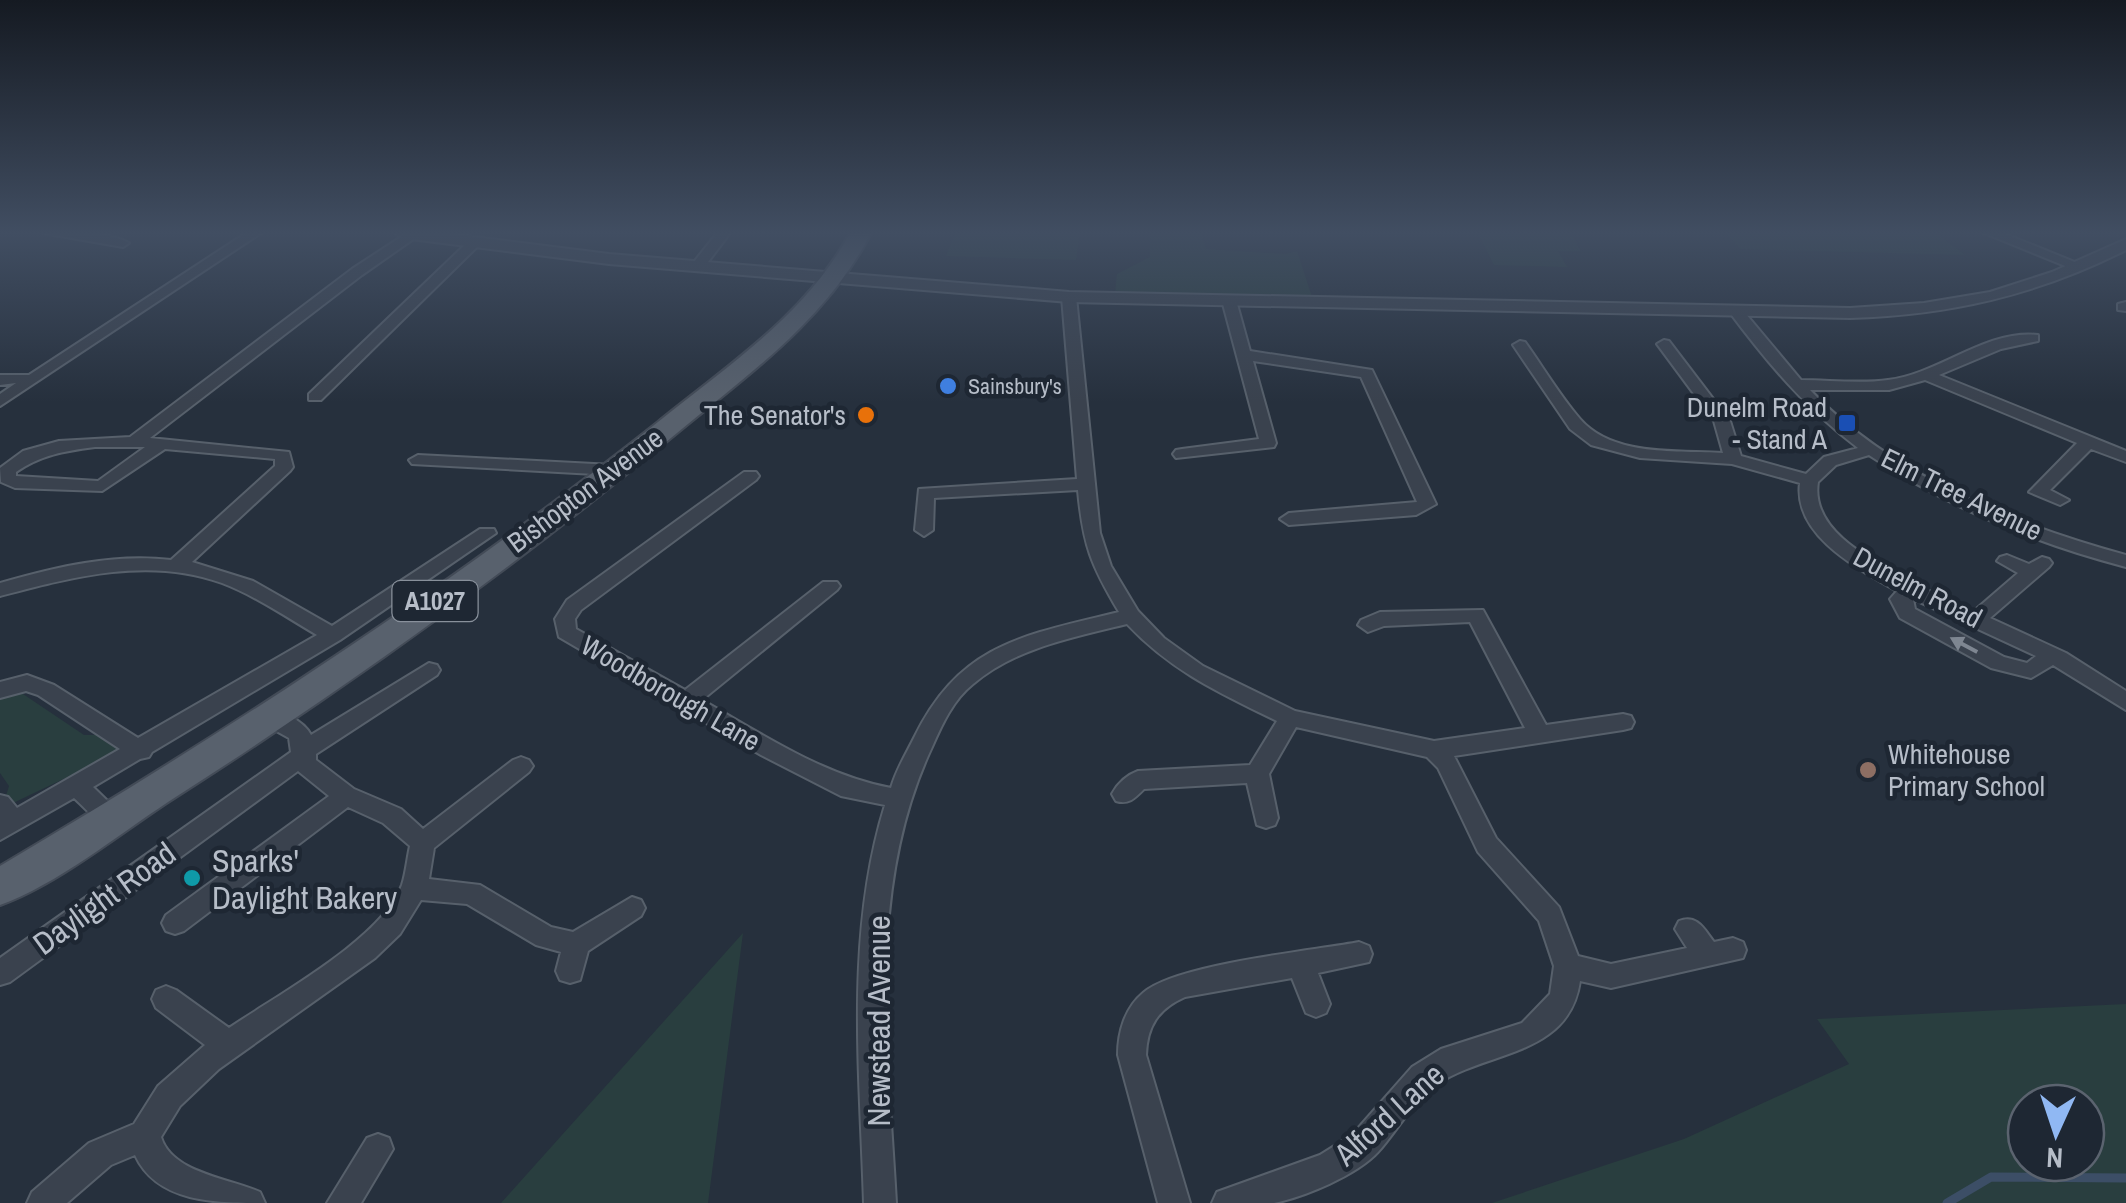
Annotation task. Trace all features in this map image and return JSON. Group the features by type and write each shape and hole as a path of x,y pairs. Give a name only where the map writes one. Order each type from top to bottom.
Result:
{"main road":[{"name":"Bishopton Avenue","path":"0,887 270,717 613,470 796,324 827,289"}],"street":[{"path":"0,400 14,380 51,364 168,289"},
{"path":"131,444 334,289"},
{"path":"316,396 427,289"},
{"path":"987,289 1230,304 1735,310 1937,310 2024,289"},
{"path":"1069,297 1091,533 1101,566 1131,616 1195,672 1290,718 1434,750 1622,722"},
{"path":"1182,454 1268,444 1230,304"},
{"name":"Elm Tree Avenue","path":"1735,310 1798,385 1871,449 1950,494 2007,520 2126,562"},
{"path":"1798,385 1877,386 1926,376 1997,345 2033,338"},
{"path":"1664,344 1722,421 1732,458"},
{"path":"1520,345 1576,425 1596,442 1640,453 1732,458 1809,480 1830,461 1871,449"},
{"path":"1244,355 1367,373 1426,504 1416,510 1289,519"},
{"path":"1926,376 2126,457"},
{"path":"158,446 102,486 15,483 6,478 16,462 44,447 72,441 131,444 273,454 287,461 176,566"},
{"path":"2060,500 2038,492 2087,443"},
{"path":"418,460 613,470"},
{"name":"Woodborough Lane","path":"750,476 574,606 565,620 566,632 685,702 849,789 896,798"},
{"name":"Dunelm Road","path":"1809,480 1809,508 1821,526 1863,560 2050,656 2126,702"},
{"path":"924,530 917,493 1088,484"},
{"name":"Bishopton Avenue","path":"5,819 141,751 333,635 487,533"},
{"path":"1977,619 2037,568 2007,561"},
{"path":"0,590 101,568 176,566 218,574 333,635"},
{"path":"685,702 830,586"},
{"path":"1914,588 1900,599 1907,613 1998,663 2031,672 2050,656"},
{"path":"1368,625 1380,619 1486,615 1539,733"},
{"name":"Newstead Avenue","path":"880,1203 874,920 896,798 918,748 963,680 1013,651 1131,616"},
{"path":"305,752 429,670"},
{"path":"0,690 27,684 46,690 141,751"},
{"path":"270,717 299,734 312,771 346,796 392,816 423,843"},
{"path":"1266,818 1257,774 1290,718"},
{"path":"1434,750 1447,763 1487,845 1550,914 1568,966 1611,976 1721,952 1688,929"},
{"name":"Daylight Road","path":"0,973 305,752"},
{"path":"43,1203 100,1154 145,1136 169,1096 230,1046 365,950 391,926 414,889 423,843 521,766"},
{"path":"1124,794 1138,780 1257,774"},
{"path":"76,786 113,818"},
{"path":"175,923 346,796"},
{"path":"414,889 471,893 546,937 573,958 632,908"},
{"path":"1174,1203 1132,1055 1131,1035 1137,1019 1166,990 1360,954"},
{"path":"1302,965 1316,1004"},
{"name":"Alford Lane","path":"1228,1203 1328,1168 1362,1146 1422,1078 1451,1059 1531,1034 1563,1000 1568,966"},
{"path":"166,998 230,1046"},
{"path":"145,1136 149,1161 167,1177 227,1191 249,1203"},
{"path":"343,1203 378,1149"}],"green space":[{"path":"1115,289 1309,289 1312,297 1115,293"},
{"path":"23,694 84,735 100,735 120,752 11,804 5,799 9,786 0,773 0,699"},
{"path":"743,933 708,1203 501,1203"},
{"path":"2126,1004 2126,1203 1492,1203 1684,1139 1849,1064 1817,1019"}],"waterway":[{"path":"1947,1203 1991,1177 2126,1178"}],"place":[{"name":"Sainsbury's","path":"948,386"},
{"name":"The Senator's","path":"866,415"},
{"name":"Dunelm Road - Stand A","path":"1847,423"},
{"name":"Whitehouse Primary School","path":"1868,770"},
{"name":"Sparks' Daylight Bakery","path":"192,878"}]}
